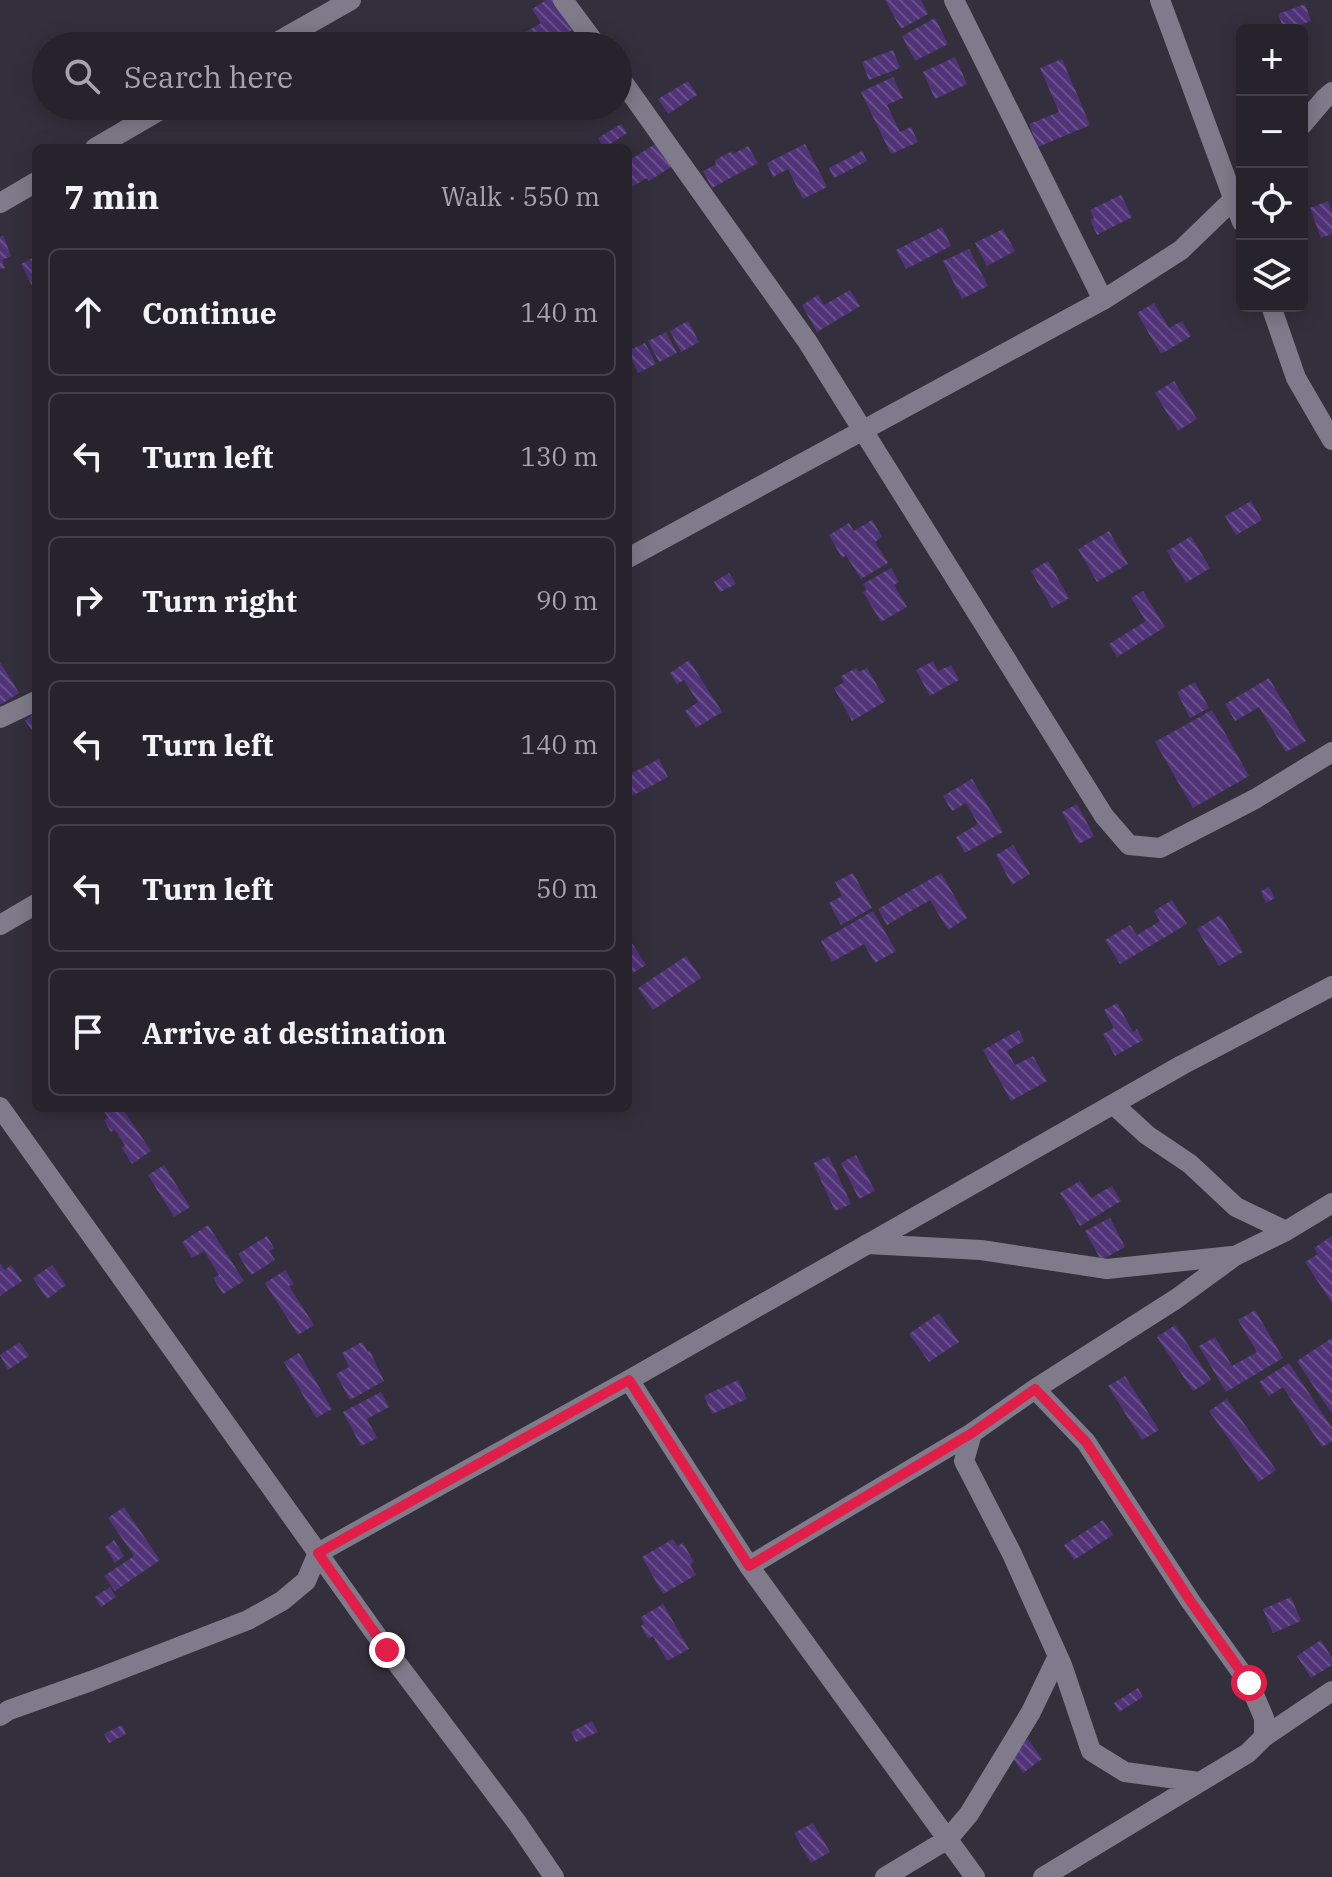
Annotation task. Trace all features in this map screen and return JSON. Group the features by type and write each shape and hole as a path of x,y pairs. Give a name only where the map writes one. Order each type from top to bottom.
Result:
{"street":[{"path":"295,32 351,0"},
{"path":"563,0 587,32"},
{"path":"954,0 1103,300"},
{"path":"1160,0 1236,190"},
{"path":"1308,118 1332,92"},
{"path":"632,95 807,341 1104,816 1129,845 1160,848 1255,799 1332,752"},
{"path":"102,144 143,120"},
{"path":"0,203 32,191"},
{"path":"632,556 1103,300 1181,250 1236,197"},
{"path":"1273,312 1296,378 1332,440"},
{"path":"0,718 32,703"},
{"path":"0,925 32,906"},
{"path":"0,1716 248,1620 282,1601 306,1581 318,1553 1182,1065 1332,986"},
{"path":"1113,1104 1147,1135 1190,1164 1236,1207 1286,1231"},
{"path":"0,1107 387,1650 518,1824 554,1877"},
{"path":"749,1566 972,1433 1176,1299 1235,1256 1286,1231 1332,1203"},
{"path":"867,1244 981,1250 1107,1269 1235,1256"},
{"path":"629,1380 749,1566 975,1877"},
{"path":"1035,1389 1086,1442 1191,1602 1249,1683 1264,1718 1264,1737"},
{"path":"972,1433 964,1461 1012,1554 1058,1656 1091,1751 1125,1772 1199,1782"},
{"path":"885,1877 948,1839 969,1814 1031,1712 1058,1656"},
{"path":"1043,1877 1248,1753 1264,1737 1332,1691"}],"building":[{"path":"546,0 555,0 574,29 569,32 526,32 541,23 532,9"},
{"path":"885,0 921,0 928,14 901,29"},
{"path":"1305,4 1311,21 1282,24 1278,14"},
{"path":"935,18 948,44 915,61 902,36"},
{"path":"893,50 900,68 869,80 862,62"},
{"path":"955,57 967,84 935,99 923,72"},
{"path":"1062,59 1090,125 1038,147 1029,124 1059,112 1040,68"},
{"path":"893,77 903,98 887,105 900,132 911,127 918,142 891,154 861,92"},
{"path":"688,81 697,95 668,114 658,99"},
{"path":"621,124 627,133 610,144 602,144 598,138"},
{"path":"657,143 671,167 649,181 647,178 632,187 632,159"},
{"path":"805,144 827,187 803,199 788,169 773,177 767,163"},
{"path":"748,146 758,163 712,188 703,171 716,165 715,160"},
{"path":"862,151 867,161 834,178 829,168"},
{"path":"1121,195 1132,217 1097,235 1090,220 1094,218 1090,210"},
{"path":"1328,201 1332,213 1332,234 1321,238 1310,208"},
{"path":"942,227 951,246 906,269 896,250"},
{"path":"1003,229 1015,251 987,266 975,243"},
{"path":"3,235 11,256 2,260 5,268 0,269 0,237"},
{"path":"969,249 988,286 962,299 943,261"},
{"path":"32,258 32,286 21,264"},
{"path":"850,290 860,306 817,332 802,305 818,295 824,305"},
{"path":"1154,303 1169,328 1182,321 1191,336 1161,354 1137,313"},
{"path":"688,321 699,342 681,352 670,331"},
{"path":"666,332 677,353 659,362 648,341"},
{"path":"645,343 656,364 638,373 632,360 632,349"},
{"path":"1174,381 1197,419 1178,431 1155,393"},
{"path":"1251,501 1262,520 1236,535 1225,516"},
{"path":"872,520 882,537 875,542 888,563 861,579 846,555 842,558 829,535 849,523 854,531"},
{"path":"1109,531 1128,564 1097,582 1078,549"},
{"path":"1191,536 1210,568 1186,583 1167,551"},
{"path":"1048,561 1069,598 1052,608 1031,571"},
{"path":"891,568 899,582 894,585 907,607 881,622 863,592 867,590 863,584"},
{"path":"729,573 736,584 720,592 714,582"},
{"path":"1143,591 1165,627 1117,657 1109,644 1146,621 1131,598"},
{"path":"689,660 722,712 696,728 685,711 698,702 684,680 677,684 670,673"},
{"path":"933,661 938,671 951,665 959,680 930,696 916,670"},
{"path":"0,662 19,693 0,705"},
{"path":"856,668 859,672 867,668 886,701 852,721 834,688 844,682 841,676"},
{"path":"1269,678 1306,741 1286,752 1259,707 1235,721 1225,704"},
{"path":"1195,682 1209,708 1190,718 1177,692"},
{"path":"1212,710 1249,776 1193,808 1155,742"},
{"path":"32,716 32,731 25,720"},
{"path":"659,759 668,777 632,796 632,773"},
{"path":"972,779 1003,832 965,853 956,837 978,824 966,803 952,811 943,796"},
{"path":"1077,804 1094,836 1079,844 1062,812"},
{"path":"1013,845 1030,874 1012,885 996,855"},
{"path":"853,873 872,908 841,925 829,903 842,896 835,882"},
{"path":"941,873 967,918 948,930 930,900 887,925 878,909"},
{"path":"1269,887 1275,898 1266,903 1261,891"},
{"path":"1172,900 1187,924 1120,964 1105,940 1130,925 1137,935 1160,921 1154,911"},
{"path":"873,911 896,951 875,963 864,944 832,962 821,941"},
{"path":"1220,915 1243,952 1219,966 1197,929"},
{"path":"632,943 646,965 632,974"},
{"path":"686,956 701,978 653,1010 638,988"},
{"path":"1117,1003 1133,1032 1137,1029 1143,1040 1115,1056 1103,1034 1114,1028 1104,1010"},
{"path":"1019,1030 1024,1041 1007,1051 1015,1065 1033,1056 1047,1081 1011,1101 983,1050"},
{"path":"104,1112 125,1112 151,1151 132,1164 122,1148 125,1145 104,1120 108,1117"},
{"path":"856,1155 875,1191 859,1199 841,1163"},
{"path":"829,1156 851,1204 835,1211 813,1163"},
{"path":"164,1165 190,1207 174,1217 148,1175"},
{"path":"1080,1181 1091,1198 1112,1186 1121,1201 1080,1226 1060,1193"},
{"path":"1110,1218 1125,1247 1101,1260 1085,1231"},
{"path":"208,1225 244,1281 223,1294 213,1278 219,1275 204,1251 192,1258 182,1242"},
{"path":"267,1236 274,1248 269,1251 275,1260 251,1275 238,1254"},
{"path":"1332,1236 1332,1303 1305,1262 1318,1254 1314,1248"},
{"path":"0,1263 5,1270 11,1265 22,1281 0,1296"},
{"path":"52,1265 66,1285 47,1299 33,1278"},
{"path":"285,1270 294,1284 289,1286 314,1325 298,1335 265,1283"},
{"path":"1255,1310 1283,1358 1226,1392 1199,1346 1215,1337 1232,1366 1257,1352 1238,1320"},
{"path":"939,1313 959,1342 929,1362 909,1334"},
{"path":"1175,1325 1211,1380 1193,1391 1157,1337"},
{"path":"1332,1338 1332,1414 1297,1361"},
{"path":"20,1342 29,1356 8,1370 0,1355"},
{"path":"362,1342 370,1351 384,1381 350,1400 336,1374 349,1367 342,1353"},
{"path":"299,1353 332,1409 316,1418 284,1362"},
{"path":"1289,1363 1332,1428 1332,1441 1322,1447 1283,1387 1269,1396 1259,1382"},
{"path":"1125,1376 1159,1430 1142,1440 1108,1386"},
{"path":"738,1380 747,1399 712,1414 704,1396"},
{"path":"381,1392 389,1407 367,1419 377,1438 361,1446 343,1412"},
{"path":"1227,1399 1276,1470 1259,1482 1209,1411"},
{"path":"124,1507 160,1560 115,1591 104,1576 134,1556 108,1518"},
{"path":"1103,1520 1113,1535 1074,1560 1064,1545"},
{"path":"673,1539 677,1546 683,1543 694,1562 690,1565 696,1575 663,1594 642,1557"},
{"path":"114,1540 124,1556 115,1563 105,1547"},
{"path":"110,1587 116,1597 101,1607 95,1597"},
{"path":"1291,1597 1301,1621 1273,1633 1263,1609"},
{"path":"663,1604 689,1649 667,1661 653,1636 648,1639 641,1626 644,1624 641,1617"},
{"path":"1321,1640 1332,1658 1332,1665 1311,1678 1297,1656"},
{"path":"1138,1688 1143,1697 1119,1712 1114,1703"},
{"path":"592,1721 598,1732 576,1742 571,1732"},
{"path":"122,1725 126,1734 109,1743 104,1734"},
{"path":"1028,1739 1042,1759 1023,1773 1009,1753"},
{"path":"813,1823 830,1852 811,1863 794,1833"}],"route":[{"path":"387,1650 318,1553 629,1380 749,1566 972,1433 1035,1389 1086,1442 1191,1602 1249,1683"}]}
